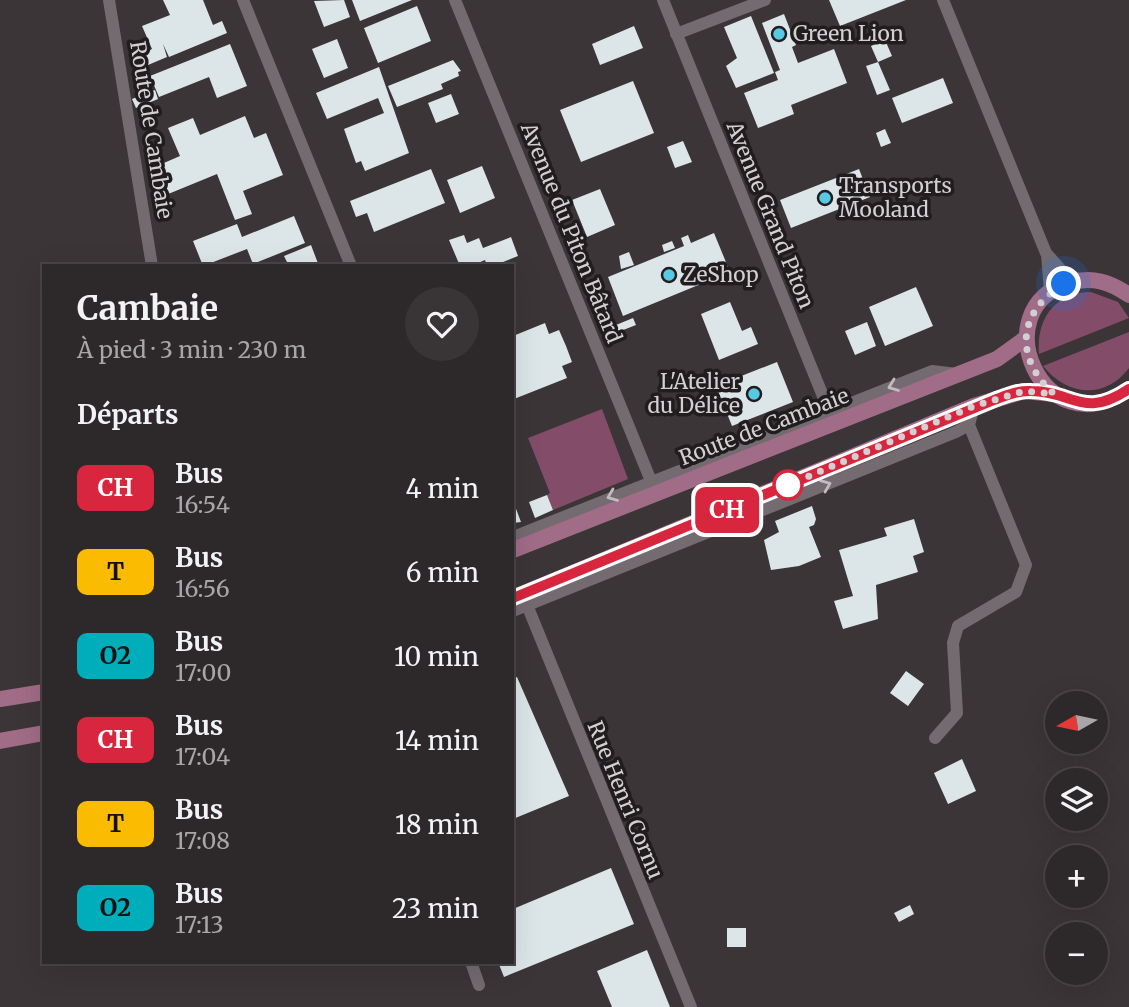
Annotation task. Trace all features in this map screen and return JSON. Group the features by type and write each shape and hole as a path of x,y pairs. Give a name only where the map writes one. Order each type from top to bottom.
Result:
{"main road":[{"path":"1129,295 1106,282 1080,280 1050,292 1033,313 1026,338 1030,365 1040,381 1054,394 1066,400 1093,404 1106,402 1129,389"},
{"name":"Route de Cambaie","path":"514,550 997,359 1026,338"},
{"path":"520,602 974,406 1024,391 1054,394"},
{"path":"0,699 37,693"},
{"path":"0,741 41,736"}],"street":[{"name":"Route de Cambaie","path":"108,0 152,264"},
{"path":"243,0 350,264"},
{"name":"Avenue du Piton Bâtard","path":"455,0 651,481"},
{"name":"Avenue Grand Piton","path":"663,0 830,411"},
{"path":"676,34 765,0"},
{"path":"943,0 1046,253 1050,292"},
{"path":"1046,253 1063,272 1080,280"},
{"path":"514,537 932,371 958,374"},
{"path":"935,738 957,713 953,643 958,626 1016,592 1026,565 969,425 974,406"},
{"path":"520,602 969,425"},
{"name":"Rue Henri Cornu","path":"520,602 691,1007"},
{"path":"472,964 479,985"}],"shaded area":[{"path":"1091,292 1118,302 1129,318 1039,354 1041,330 1050,310 1067,297"},
{"path":"1129,332 1129,368 1109,385 1098,389 1074,388 1053,376 1043,366"},
{"path":"602,409 628,479 553,510 547,495 550,493 528,438"}],"building":[{"path":"163,0 203,0 213,25 222,21 227,33 169,57 163,44 167,57 148,65 143,53 152,49 142,26 170,15"},
{"path":"344,0 350,17 324,27 314,1"},
{"path":"352,0 412,0 360,21"},
{"path":"829,0 906,0 840,26"},
{"path":"417,6 431,41 378,63 364,28"},
{"path":"784,14 796,45 792,47 798,63 834,49 847,83 791,105 794,114 758,128 744,93 778,80 775,72 780,70 762,23"},
{"path":"751,16 774,73 736,88 726,66 737,58 724,27"},
{"path":"634,26 643,48 600,65 592,44"},
{"path":"337,39 348,68 324,78 312,49"},
{"path":"885,40 892,56 878,62 871,46"},
{"path":"230,44 247,86 217,98 209,77 159,97 150,76"},
{"path":"453,60 461,71 458,72 459,76 441,84 443,89 397,107 388,86"},
{"path":"878,62 890,90 877,95 866,66"},
{"path":"379,67 409,153 365,171 361,161 356,163 344,129 384,113 378,98 327,119 316,93"},
{"path":"943,78 953,103 902,123 892,98"},
{"path":"633,81 654,133 581,162 560,110"},
{"path":"155,90 158,99 136,108 132,99"},
{"path":"451,94 459,114 436,123 428,103"},
{"path":"245,116 254,138 266,133 283,175 243,191 252,214 235,220 217,174 156,199 150,169 180,156 168,128 193,118 200,135"},
{"path":"885,129 891,143 881,147 876,133"},
{"path":"683,141 692,162 675,168 667,147"},
{"path":"482,166 495,198 460,213 447,180"},
{"path":"431,169 445,203 374,232 367,213 356,217 350,201"},
{"name":"Transports Mooland","path":"859,169 870,197 791,228 780,200"},
{"path":"600,189 615,225 587,237 572,200"},
{"path":"294,216 305,243 253,264 247,249 202,264 193,241 237,224 242,237"},
{"name":"ZeShop","path":"714,233 730,272 623,316 608,277 684,246 681,238 688,235 691,243"},
{"path":"464,235 467,243 479,238 483,248 511,237 518,256 498,264 486,264 485,260 476,264 459,264 449,240"},
{"path":"672,241 675,248 664,252 662,245"},
{"path":"311,245 318,264 288,264 284,256"},
{"path":"629,252 634,265 621,269 619,256"},
{"path":"916,287 933,326 885,346 869,307"},
{"path":"730,302 742,331 751,327 758,344 719,360 701,314"},
{"path":"633,318 636,325 618,332 616,325"},
{"path":"867,322 876,346 855,355 845,331"},
{"path":"545,323 549,334 559,330 572,362 562,366 567,378 514,399 514,336"},
{"name":"L'Atelier du Délice","path":"777,362 793,402 732,426 716,386"},
{"path":"547,495 553,510 535,518 529,502"},
{"path":"515,506 521,522 514,523"},
{"path":"812,506 816,519 814,525 809,527 821,557 799,566 771,570 764,540 779,532 775,521"},
{"path":"914,519 924,552 913,556 918,572 876,585 878,619 843,629 834,601 853,596 839,550 887,536 884,528"},
{"path":"906,671 924,684 908,706 890,693"},
{"path":"517,677 569,796 514,819 514,678"},
{"path":"962,759 976,791 948,804 934,773"},
{"path":"611,868 634,924 504,977 499,964 514,964 514,909"},
{"path":"910,905 914,914 899,922 894,913"},
{"path":"727,928 746,928 746,947 727,947"},
{"path":"647,950 670,1007 612,1007 597,971"}],"bus line":[{"name":"CH","path":"514,598 974,406 1033,390 1054,394 1079,404 1093,404 1118,397 1129,389"}],"place":[{"name":"Green Lion","path":"779,34"},
{"name":"Transports Mooland","path":"825,198"},
{"name":"ZeShop","path":"669,275"},
{"name":"L'Atelier du Délice","path":"754,394"}],"route":[{"path":"788,485 781,488 974,406 1024,391 1054,394 1040,381 1030,365 1026,338 1033,313 1050,292 1064,284"}]}
